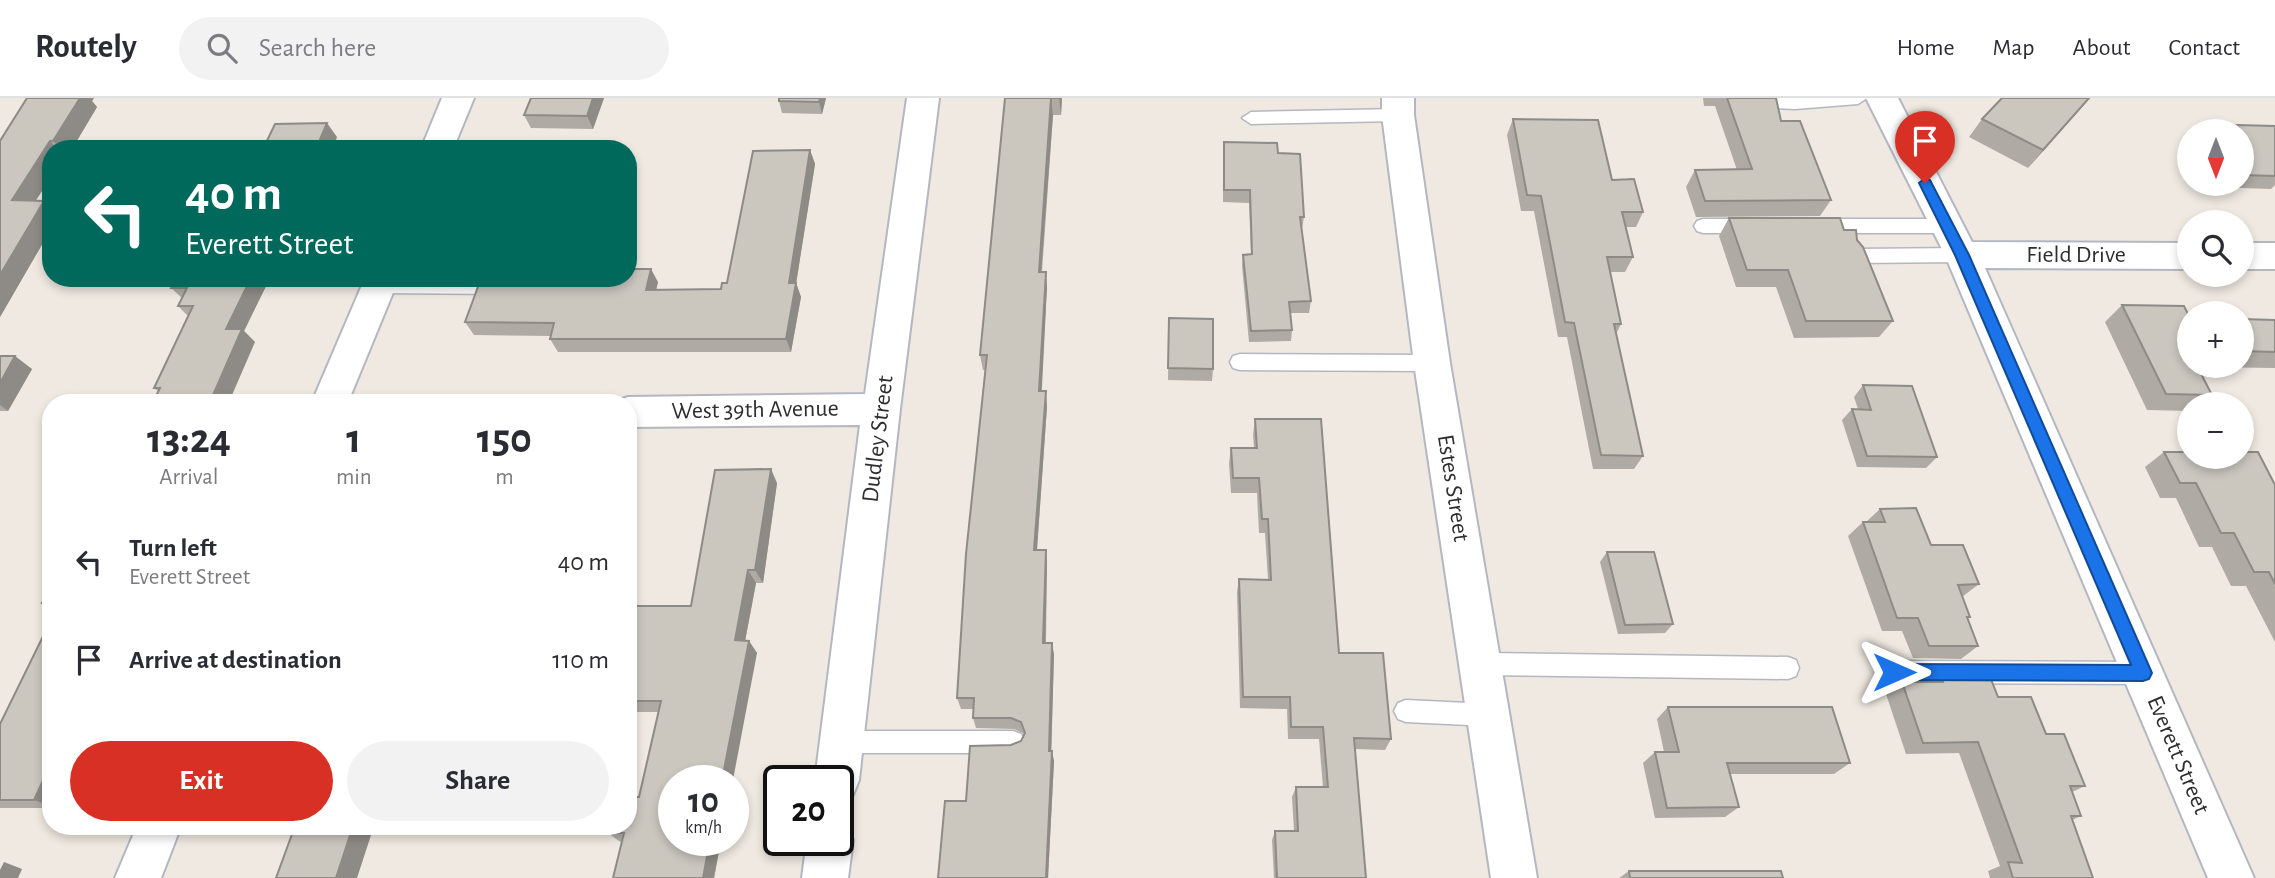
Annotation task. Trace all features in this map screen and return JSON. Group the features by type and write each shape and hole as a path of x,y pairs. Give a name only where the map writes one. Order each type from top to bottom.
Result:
{"street":[{"path":"441,140 458,98"},
{"name":"Dudley Street","path":"839,765 881,409 923,98"},
{"name":"Everett Street","path":"1882,98 1955,240 2231,878"},
{"name":"Estes Street","path":"1398,106 1432,363 1514,878"},
{"name":"Field Drive","path":"1955,240 2177,255"},
{"path":"2254,256 2275,256"},
{"path":"333,394 379,287"},
{"name":"West 39th Avenue","path":"637,412 881,409"},
{"path":"138,878 155,835"},
{"path":"825,878 828,856"}],"lane":[{"path":"1756,101 1796,103 1858,98"},
{"path":"1251,118 1398,106"},
{"path":"1703,226 1771,226"},
{"path":"1798,226 1955,240"},
{"path":"1856,256 1955,240"},
{"path":"1240,362 1432,363"},
{"path":"1482,664 1788,668"},
{"path":"1894,672 2143,673"},
{"path":"1406,711 1489,715"},
{"path":"841,742 1013,742"}],"building":[{"path":"27,98 80,98 54,140 42,140 42,153 12,200 42,201 42,204 0,275 0,141"},
{"path":"531,98 593,98 587,116 524,115"},
{"path":"779,98 820,98 819,102 779,101"},
{"path":"1005,98 1051,98 1039,272 1046,272 1039,391 1046,391 1034,550 1046,550 1043,643 1052,643 1049,751 1052,751 1046,878 938,878 945,801 966,801 970,746 1011,745 1021,741 1025,733 1021,722 1011,718 973,718 974,698 957,698 966,554 987,355 980,355"},
{"path":"1727,98 1776,98 1781,121 1800,121 1831,200 1705,201 1695,170 1752,169"},
{"path":"2002,98 2089,98 2043,150 1982,119"},
{"path":"1513,119 1598,120 1612,180 1634,179 1643,212 1622,212 1633,257 1607,257 1621,324 1614,324 1643,456 1601,455 1574,323 1565,322 1541,196 1527,195"},
{"path":"327,123 320,140 267,140 275,124"},
{"path":"2254,125 2275,126 2275,176 2254,175"},
{"path":"1224,142 1277,143 1278,153 1300,154 1304,217 1300,217 1311,301 1289,302 1292,330 1251,331 1243,255 1252,254 1250,190 1224,190"},
{"path":"810,150 789,283 796,283 786,339 550,339 554,323 465,322 478,287 637,287 637,269 651,269 646,290 721,289 722,283 727,283 753,151"},
{"path":"1729,218 1840,218 1844,230 1856,230 1857,240 1863,247 1893,321 1806,321 1788,270 1747,270"},
{"path":"247,287 226,329 242,329 214,394 157,394 160,388 154,388 193,306 178,306 187,288 171,288"},
{"path":"2122,305 2177,306 2177,378 2203,378 2210,392 2166,394"},
{"path":"1169,318 1213,319 1213,369 1168,368"},
{"path":"2254,319 2275,320 2275,352 2254,351"},
{"path":"0,356 15,356 0,383"},
{"path":"1863,385 1912,386 1937,457 1867,456 1852,409 1871,410"},
{"path":"1255,419 1321,419 1339,653 1383,653 1391,739 1354,738 1366,878 1277,878 1275,831 1298,831 1296,787 1328,787 1323,727 1291,727 1290,697 1243,697 1239,579 1271,580 1268,519 1262,519 1259,478 1233,478 1231,448 1257,448"},
{"path":"2164,452 2177,452 2177,469 2254,469 2254,452 2258,452 2275,485 2275,584 2269,572 2254,572 2234,533 2221,533 2196,483 2180,483"},
{"path":"771,469 755,570 748,570 735,640 749,641 725,765 658,765 658,856 707,856 703,878 613,878 624,835 637,835 637,797 661,701 637,701 637,606 691,606 715,470"},
{"path":"1916,508 1931,545 1963,545 1979,584 1958,585 1978,646 1929,646 1918,618 1897,618 1863,522 1885,522 1880,509"},
{"path":"1607,552 1654,552 1673,624 1625,625"},
{"path":"42,638 42,783 34,800 0,800 0,724"},
{"path":"1940,674 1989,674 1998,697 2031,697 2046,734 2064,734 2085,786 2070,786 2081,816 2071,816 2093,878 2013,878 2008,862 2022,863 1978,742 1923,743 1902,682 1943,682"},
{"path":"1668,707 1832,707 1850,763 1727,763 1739,807 1667,808 1655,752 1679,752"},
{"path":"292,835 350,835 336,878 276,878"},
{"path":"1629,871 1781,871 1783,878 1630,878"}],"route":[{"path":"1894,672 2143,673 1962,255 1925,183"}]}
